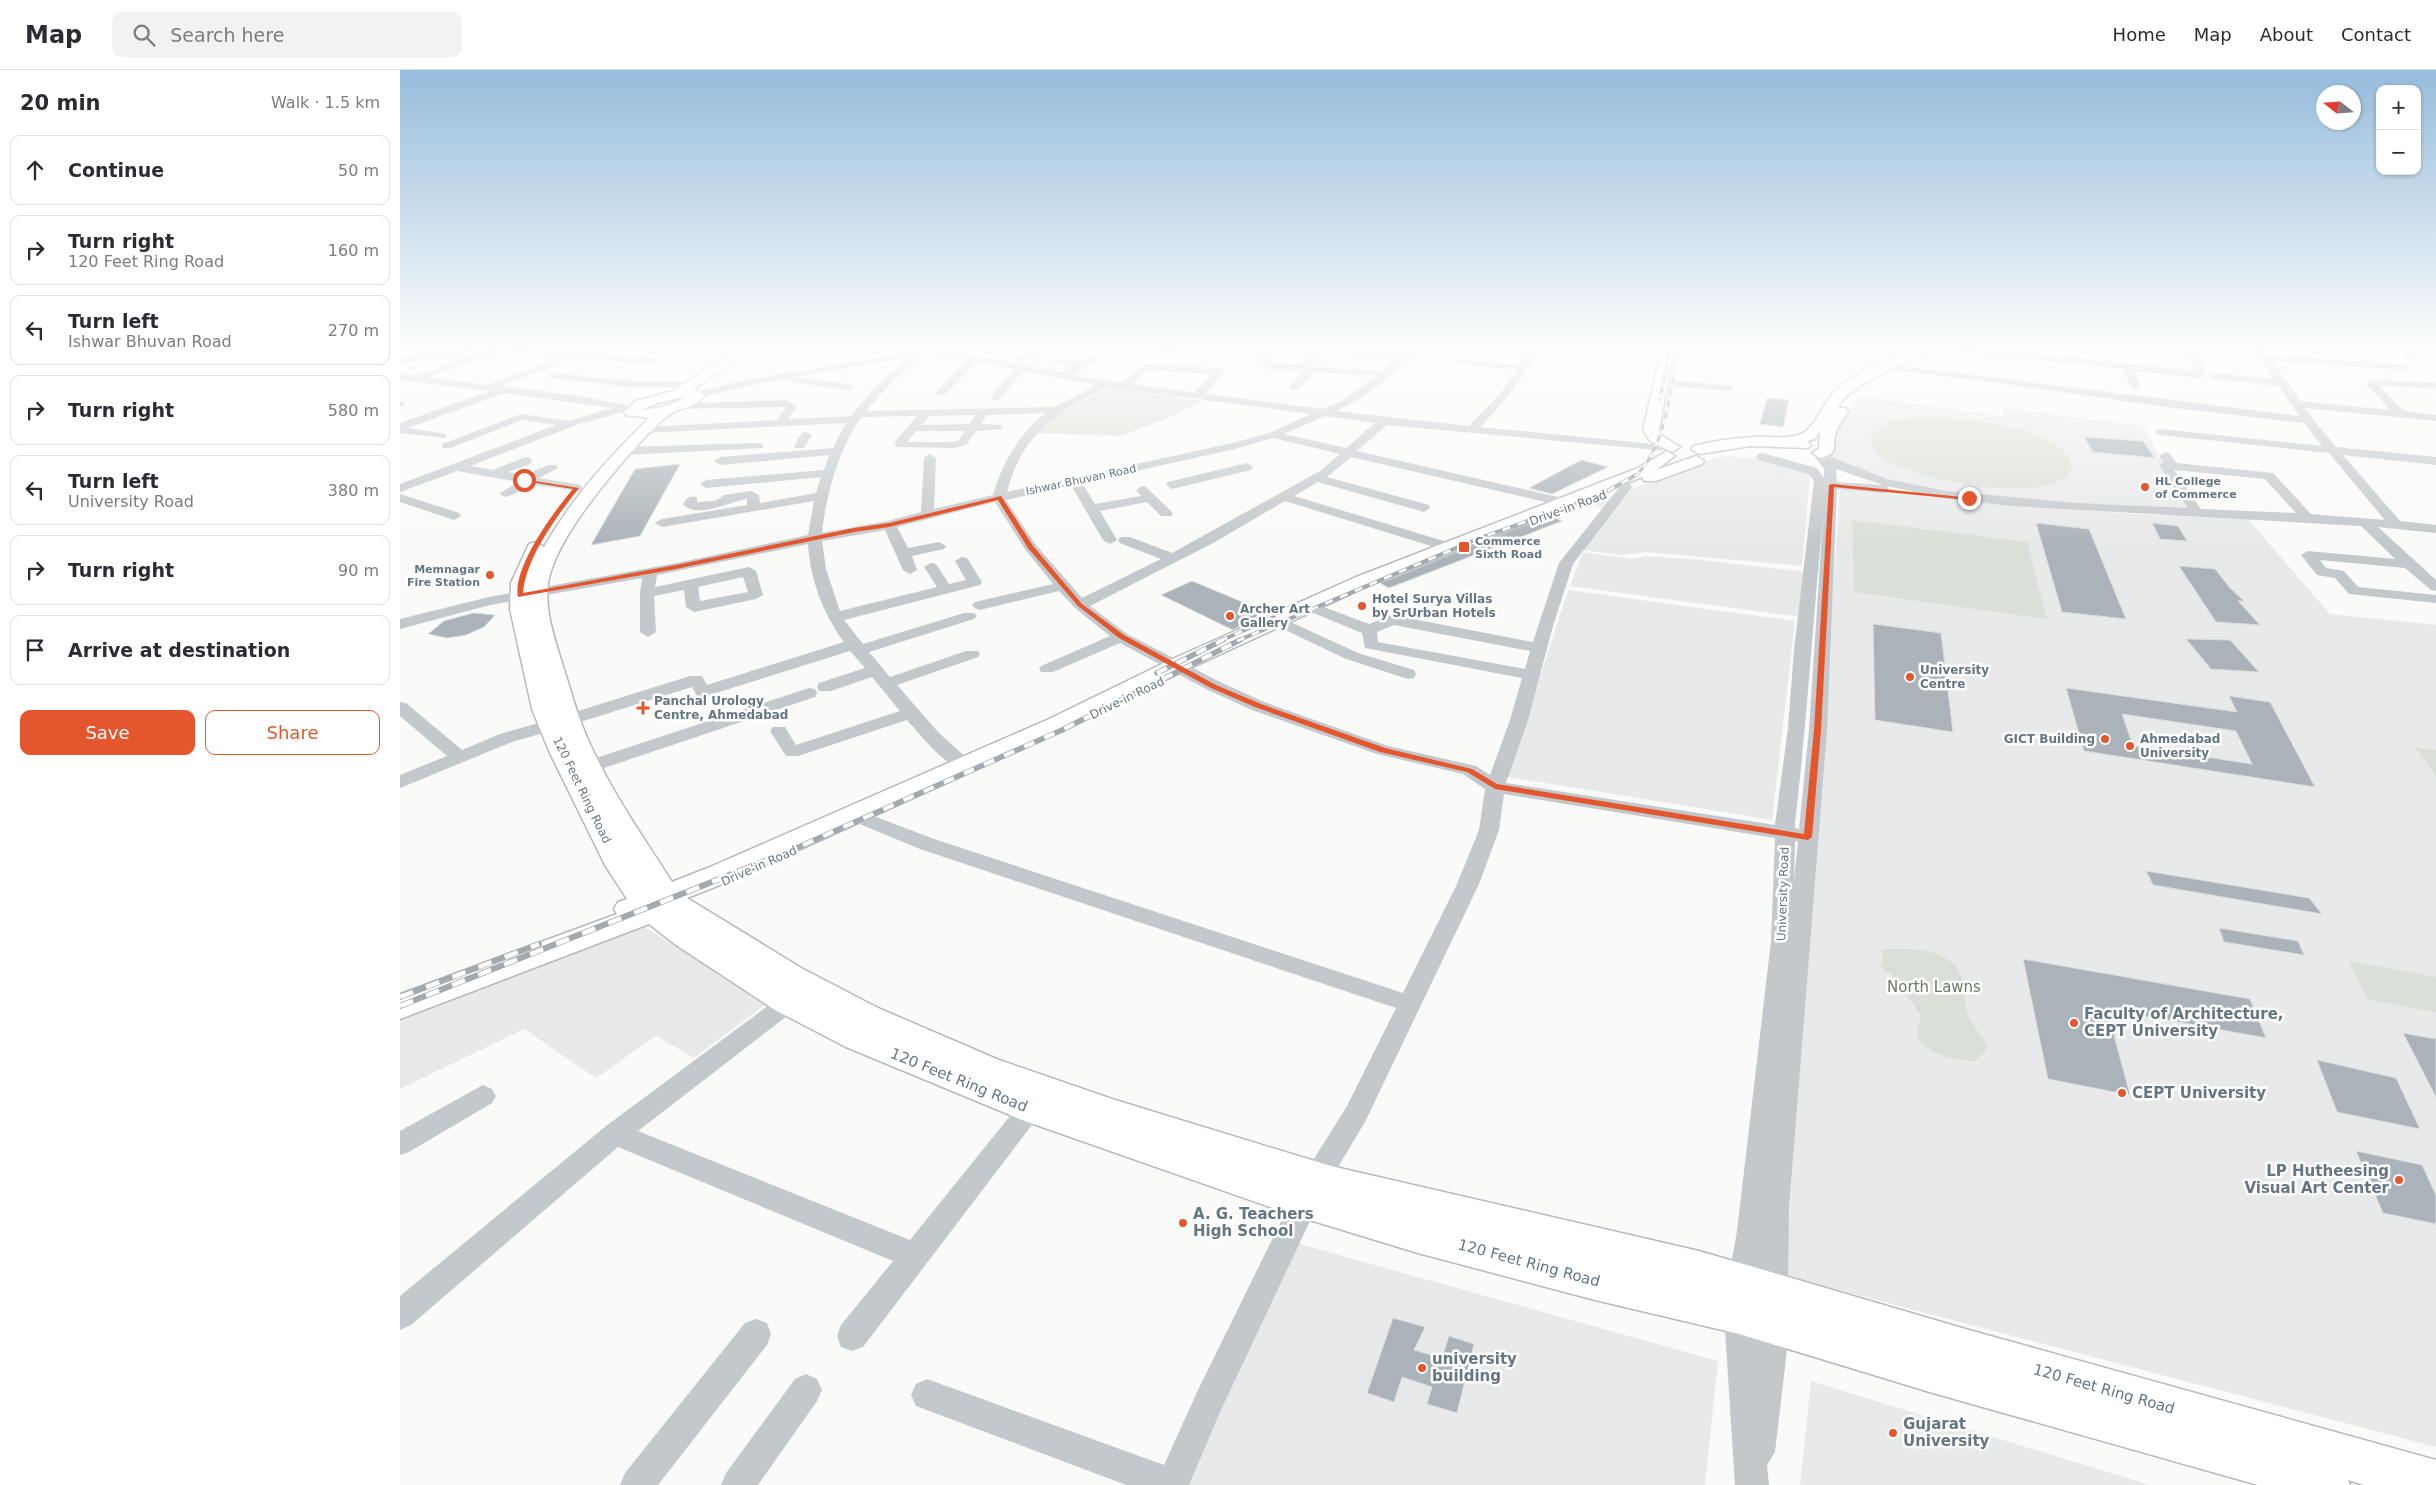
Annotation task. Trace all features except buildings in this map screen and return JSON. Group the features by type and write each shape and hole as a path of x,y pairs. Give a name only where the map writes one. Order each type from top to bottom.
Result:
{"main road":[{"path":"1654,413 1650,430 1655,438 1682,452 1802,461 1821,455 1828,447 1828,433 1841,413"},
{"path":"1669,413 1666,431 1682,452"},
{"path":"1682,452 1724,445 1788,442 1810,436 1826,413"},
{"name":"120 Feet Ring Road","path":"638,414 623,451 591,489 567,524 552,550 541,575 520,609 544,709 560,722 591,766 670,926 788,1002 865,1041 940,1074 1031,1109 1311,1190"},
{"name":"120 Feet Ring Road","path":"528,594 521,583 528,561 562,505 607,453 640,423 638,414"},
{"path":"1788,442 1821,455"},
{"name":"Drive-in Road","path":"659,903 1316,609 1474,543 1626,487 1682,452"},
{"name":"Drive-in Road","path":"400,1007 864,819 1064,729 1180,669 1363,582 1644,472 1682,452"},
{"name":"120 Feet Ring Road","path":"560,722 561,751 619,865 659,903 809,987 956,1057 1311,1190 1418,1235 1595,1281 1758,1302 1969,1351 2436,1482"},
{"path":"400,996 659,903"},
{"name":"120 Feet Ring Road","path":"1758,1302 1942,1375 2241,1457 2327,1485"}],"street":[{"path":"400,428 440,413"},
{"path":"635,413 748,425 925,413"},
{"path":"780,423 786,413"},
{"path":"859,413 840,447 822,496 815,538 822,580 836,617 858,647 941,748 964,766"},
{"path":"926,413 900,443 901,445 930,451 956,445 963,442 982,413"},
{"path":"927,514 930,451 955,413"},
{"path":"1052,413 1021,442 1004,474 999,498 1030,546 1063,586 1080,605 1121,637 1180,669 1258,706 1383,750 1470,770 1495,786 1808,837"},
{"name":"Ishwar Bhuvan Road","path":"400,624 479,603 650,572 815,538 889,525 927,514 1273,435 1318,413"},
{"path":"1327,413 1384,421 1617,443 1682,452"},
{"path":"1472,429 1487,413"},
{"path":"2246,413 2307,420"},
{"path":"2303,413 2396,525"},
{"path":"2382,413 2436,418"},
{"path":"488,458 446,446 521,417 573,423 638,414"},
{"path":"400,488 462,468 573,423 638,414"},
{"path":"1080,605 1172,558 1317,478 1349,454 1384,421"},
{"path":"729,448 748,425"},
{"path":"912,428 941,432 971,431 998,427"},
{"path":"400,428 442,436"},
{"path":"2162,432 2436,462"},
{"path":"800,446 806,435"},
{"path":"1273,435 1567,503"},
{"path":"623,451 800,446 840,447"},
{"path":"720,462 840,447"},
{"path":"1192,455 1214,465 1222,472"},
{"path":"1821,455 1865,476 1926,493"},
{"name":"University Road","path":"1758,1302 1773,1238 1818,730 1832,485 1830,469 1821,455"},
{"name":"University Road","path":"1758,1302 1750,1231 1782,941 1785,833 1820,481 1813,471 1762,457"},
{"path":"2198,514 2165,460 2173,466 2269,476 2308,518"},
{"path":"493,474 526,462"},
{"path":"508,477 539,465"},
{"path":"1172,485 1247,467"},
{"path":"462,468 576,488"},
{"path":"506,493 552,468"},
{"path":"706,484 830,473"},
{"path":"1317,478 1424,508"},
{"path":"1075,481 1110,540"},
{"path":"1832,485 2022,503 2365,522 2434,531"},
{"path":"1139,487 1166,513"},
{"path":"927,1395 1172,1485 1209,1401 1311,1190 1356,1114 1472,875 1489,830 1495,786 1519,720 1566,563 1626,487"},
{"path":"692,500 689,504 693,506 719,504 725,502 728,498 749,494 753,495 754,507"},
{"path":"662,523 822,496"},
{"path":"1284,497 1449,547"},
{"path":"400,498 454,516"},
{"path":"1092,509 1150,498"},
{"path":"2365,522 2408,564 2436,587"},
{"path":"889,525 904,553 910,570"},
{"path":"1125,540 1172,558"},
{"path":"904,553 939,546"},
{"path":"2335,595 2358,596 2339,574 2316,571 2308,555 2408,564"},
{"path":"836,617 975,582 962,561"},
{"path":"931,567 946,590"},
{"path":"648,632 647,593 650,572"},
{"path":"647,593 690,584"},
{"path":"980,605 1063,586"},
{"path":"2354,592 2436,599"},
{"path":"1316,609 1369,630 1392,620 1539,648"},
{"path":"400,782 506,738 696,680 703,692 969,616"},
{"path":"1284,624 1352,656 1408,674"},
{"path":"1369,630 1370,645 1532,675"},
{"path":"1047,669 1121,637"},
{"path":"591,766 817,690 881,677 972,654"},
{"path":"400,707 459,757"},
{"path":"779,731 792,752 911,713"},
{"path":"864,819 927,844 1410,1004"},
{"path":"400,1315 615,1134 788,1002"},
{"path":"400,1144 483,1096"},
{"path":"852,1336 1031,1109"},
{"path":"615,1134 914,1256"},
{"path":"1753,1485 1758,1302"},
{"path":"636,1485 756,1334"},
{"path":"738,1485 806,1390"}],"shaded area":[{"path":"1847,413 1981,413 2002,416 2002,413 2042,413 2144,426 2161,461 2191,511 2135,509 1964,495 1903,484 1847,466 1830,457 1834,443 1833,434"},
{"path":"1730,456 1764,460 1810,474 1802,566 1646,552 1622,555 1583,550 1610,512 1591,504 1716,458"},
{"path":"1840,488 2133,514 2246,517 2330,614 2436,625 2436,1447 1785,1276"},
{"path":"1583,552 1631,559 1647,556 1701,560 1805,572 1800,617 1570,586"},
{"path":"1568,590 1795,621 1772,820 1508,777"},
{"path":"642,925 766,1004 694,1058 656,1036 596,1078 524,1029 400,1089 400,1017"},
{"path":"1296,1243 1718,1361 1705,1485 1187,1485"},
{"name":"Gujarat University","path":"1811,1381 2150,1485 1800,1485"}],"green space":[{"path":"1060,413 1178,413 1120,436 1037,433"},
{"path":"1923,417 1983,422 2030,432 2050,441 2065,452 2072,466 2067,476 2051,484 2028,488 2001,488 1942,480 1892,463 1876,452 1870,440 1880,428 1893,421"},
{"path":"1852,520 2027,542 2047,619 1854,592"},
{"path":"2415,747 2436,750 2436,776"},
{"name":"North Lawns","path":"1888,949 1911,949 1934,953 1944,957 1960,973 1964,985 1968,1015 1987,1045 1986,1050 1975,1061 1944,1056 1925,1046 1919,1039 1917,1030 1921,1020 1920,1014 1891,974 1880,967 1883,959 1881,951"},
{"path":"2349,961 2436,977 2436,1012 2367,999"}],"railway":[{"path":"1636,475 1645,465 1654,450 1667,413"},
{"path":"1237,641 1475,540 1602,494 1636,475"},
{"path":"1220,641 1274,617"},
{"path":"1157,673 1223,640"},
{"path":"783,854 1062,730 1240,640"},
{"path":"400,1006 785,853"},
{"path":"400,997 539,944"}],"place":[{"name":"HL College of Commerce","path":"2145,487"},
{"name":"Commerce Sixth Road","path":"1464,547"},
{"name":"Memnagar Fire Station","path":"490,575"},
{"name":"Hotel Surya Villas by SrUrban Hotels","path":"1362,606"},
{"name":"Archer Art Gallery","path":"1230,616"},
{"name":"University Centre","path":"1910,677"},
{"name":"Panchal Urology Centre, Ahmedabad","path":"643,708"},
{"name":"GICT Building","path":"2105,739"},
{"name":"Ahmedabad University","path":"2130,746"},
{"name":"Faculty of Architecture, CEPT University","path":"2074,1023"},
{"name":"CEPT University","path":"2122,1093"},
{"name":"LP Hutheesing Visual Art Center","path":"2399,1180"},
{"name":"A. G. Teachers High School","path":"1183,1223"},
{"name":"university building","path":"1422,1368"},
{"name":"Gujarat University","path":"1893,1433"}],"route":[{"path":"524,480 576,488 542,535 528,561 521,583 520,596 676,567 854,530 889,525 927,514 999,498 1030,546 1050,572 1080,605 1121,637 1214,686 1258,706 1383,750 1470,770 1495,786 1808,837 1818,730 1824,595 1832,485 1969,498"}]}
